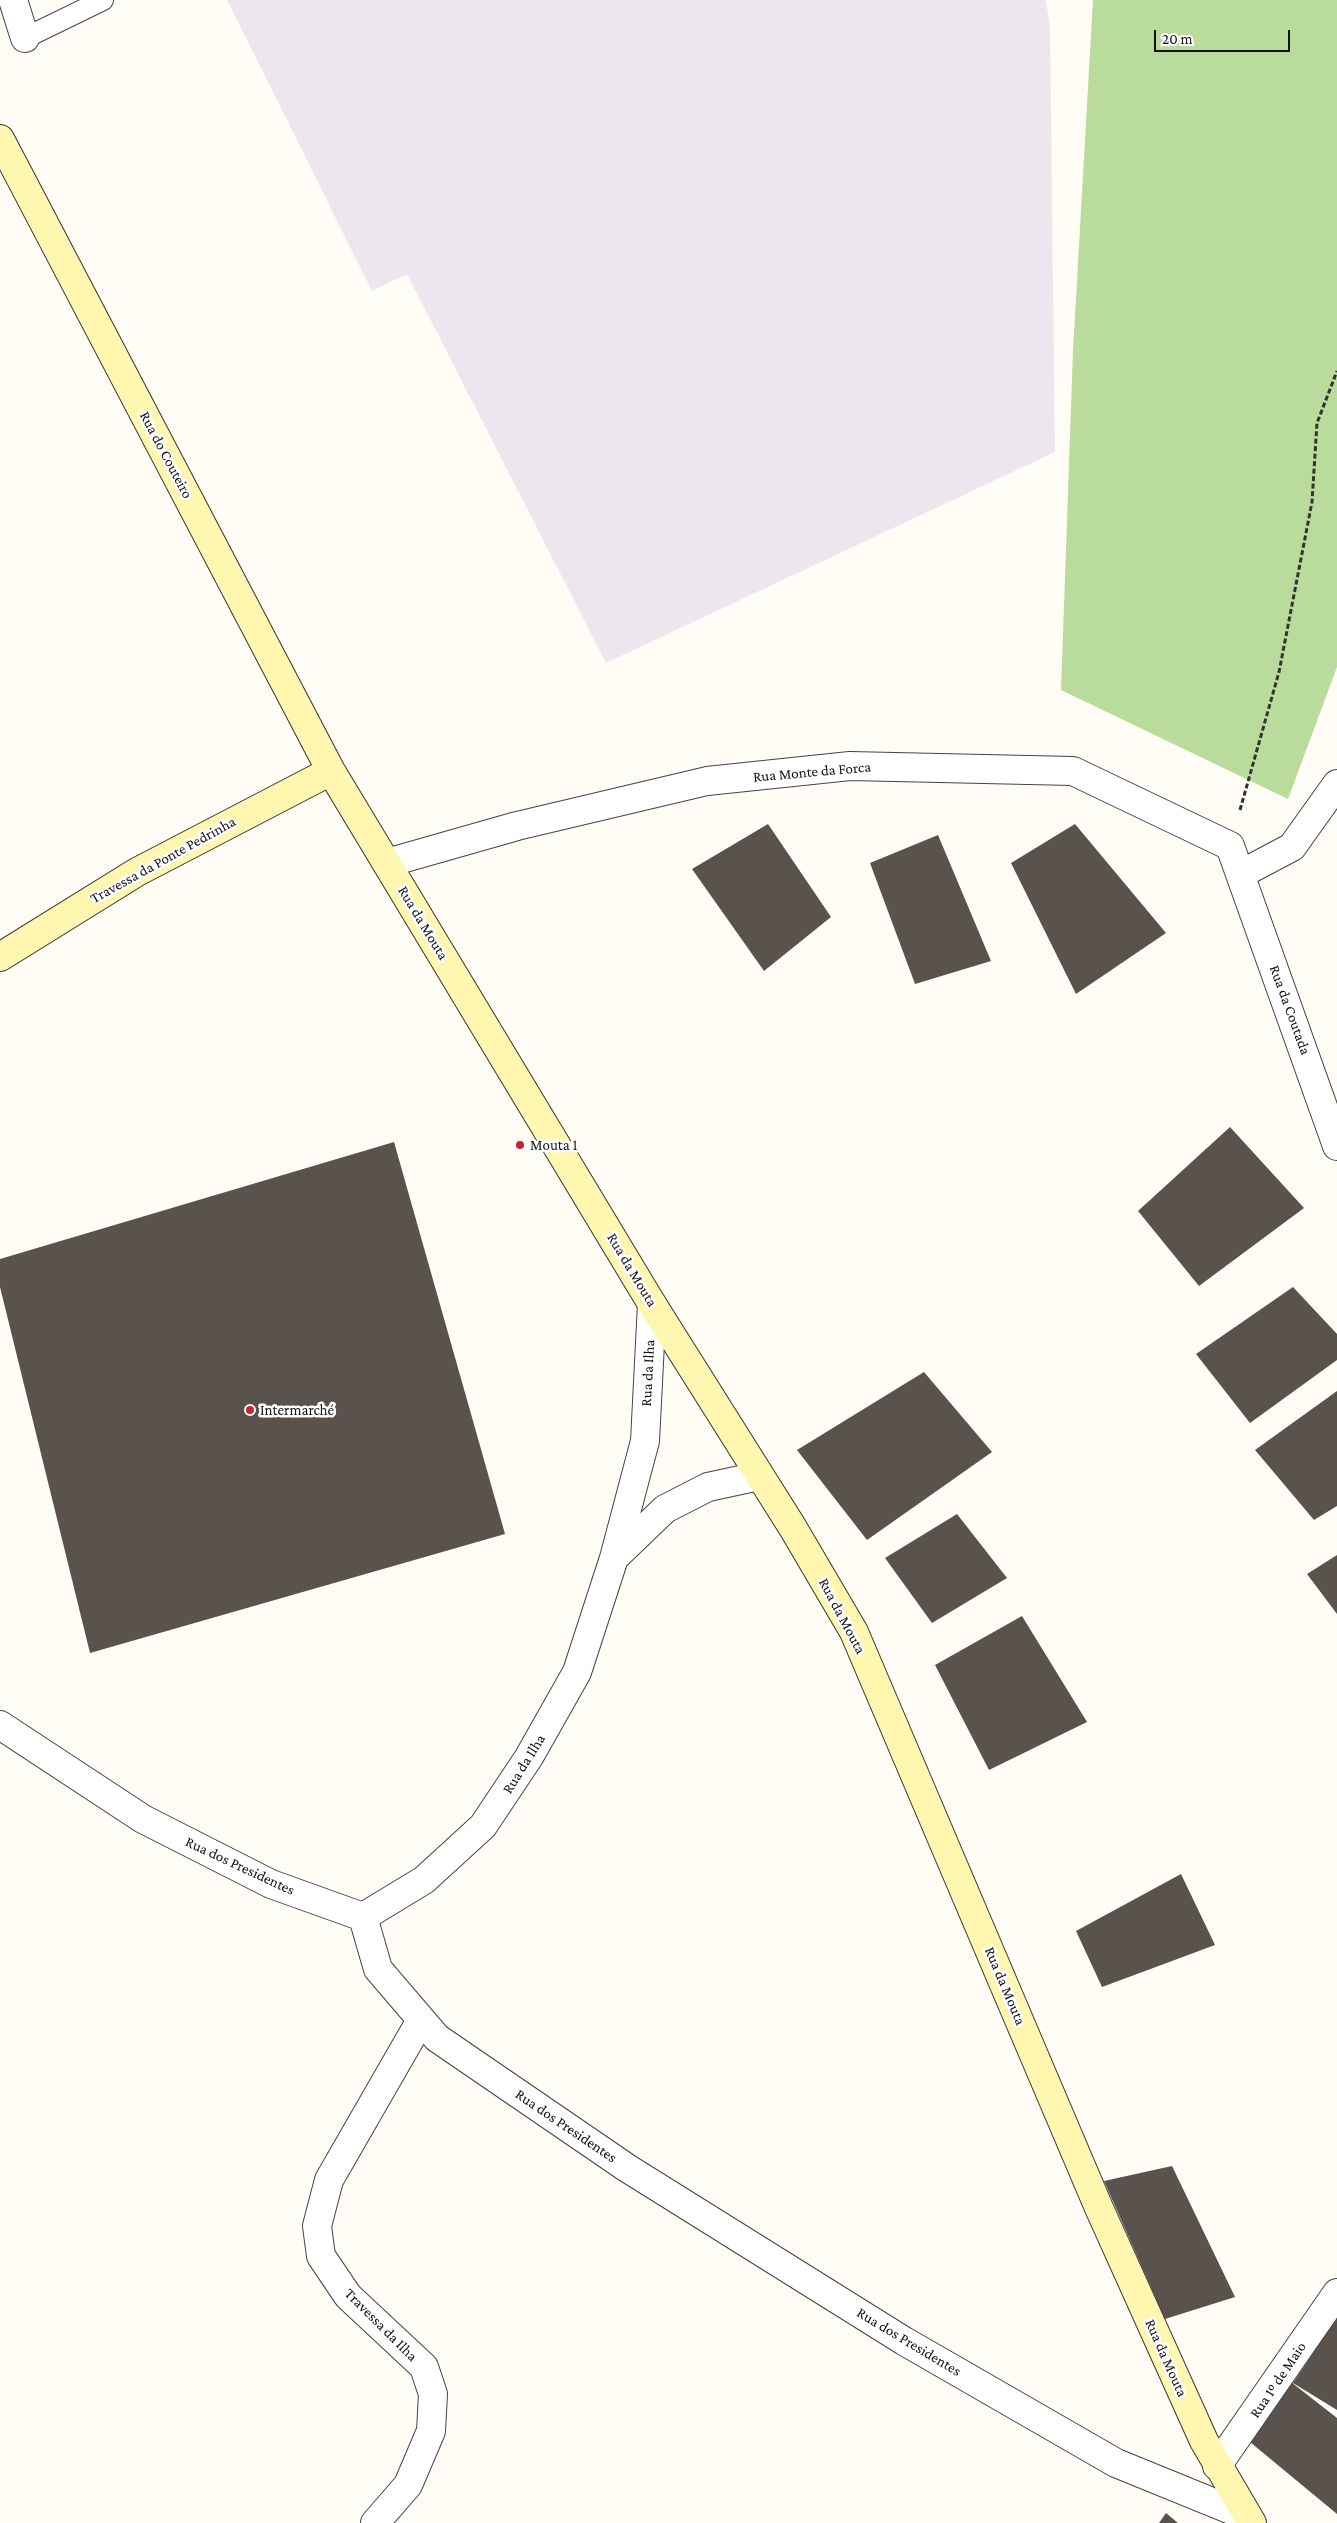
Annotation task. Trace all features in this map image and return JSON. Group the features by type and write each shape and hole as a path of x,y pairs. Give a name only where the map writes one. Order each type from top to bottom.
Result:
{"main road":[{"name":"Rua do Couteiro","path":"0,139 331,771"},
{"name":"Rua da Mouta","path":"331,771 652,1304 793,1528 854,1632 1099,2208 1204,2441 1249,2520"},
{"name":"Travessa da Ponte Pedrinha","path":"0,958 137,872 331,771"}],"street":[{"path":"13,0 25,38"},
{"name":"Rua Monte da Forca","path":"387,863 517,826 707,782 850,766 1073,771 1230,846"},
{"path":"1230,846 1242,874 1292,847 1337,784"},
{"name":"Rua da Coutada","path":"1242,874 1337,1146"},
{"name":"Rua da Ilha","path":"363,1917 424,1880 483,1826 529,1758 577,1672 614,1558 645,1441 652,1304"},
{"name":"Rua da Ilha","path":"614,1558 665,1509 708,1487 759,1476"},
{"name":"Rua dos Presidentes","path":"0,1726 143,1819 271,1884 363,1917 378,1969 436,2038 627,2168 904,2341 1116,2464 1180,2488 1249,2520"},
{"name":"Travessa da Ilha","path":"375,2523 408,2485 431,2431 433,2394 424,2367 348,2296 321,2256 317,2226 329,2180 421,2020"},
{"name":"Rua 1º de Maio","path":"1217,2466 1337,2293"}],"lane":[{"path":"25,38 103,0"}],"path":[{"path":"1230,846 1279,672 1312,502 1317,424 1337,370"}],"shaded area":[{"path":"227,0 1046,0 1050,28 1055,452 606,663 407,274 372,291"}],"green space":[{"path":"1093,0 1337,0 1337,667 1288,799 1061,690 1073,351"}],"building":[{"path":"768,824 831,917 764,971 692,869"},
{"path":"1075,824 1166,933 1076,994 1011,863"},
{"path":"938,835 991,961 915,984 870,863"},
{"path":"1230,1127 1304,1208 1199,1286 1138,1211"},
{"name":"Intermarché","path":"394,1142 505,1534 90,1653 0,1287 0,1259"},
{"path":"1293,1287 1337,1334 1337,1360 1250,1423 1196,1354"},
{"path":"924,1372 992,1452 867,1540 797,1450"},
{"path":"1337,1391 1337,1506 1314,1520 1255,1450"},
{"path":"957,1514 1007,1578 932,1623 885,1558"},
{"path":"1337,1555 1337,1614 1307,1574"},
{"path":"1022,1616 1087,1722 989,1770 935,1665"},
{"path":"1181,1874 1215,1945 1102,1987 1076,1931"},
{"path":"1172,2166 1235,2297 1165,2319 1104,2181"},
{"path":"1337,2317 1337,2410 1293,2383"},
{"path":"1282,2375 1337,2418 1337,2514 1250,2442"},
{"path":"1166,2513 1178,2523 1159,2523"}],"place":[{"name":"Mouta 1","path":"520,1145"},
{"name":"Intermarché","path":"250,1410"}]}
